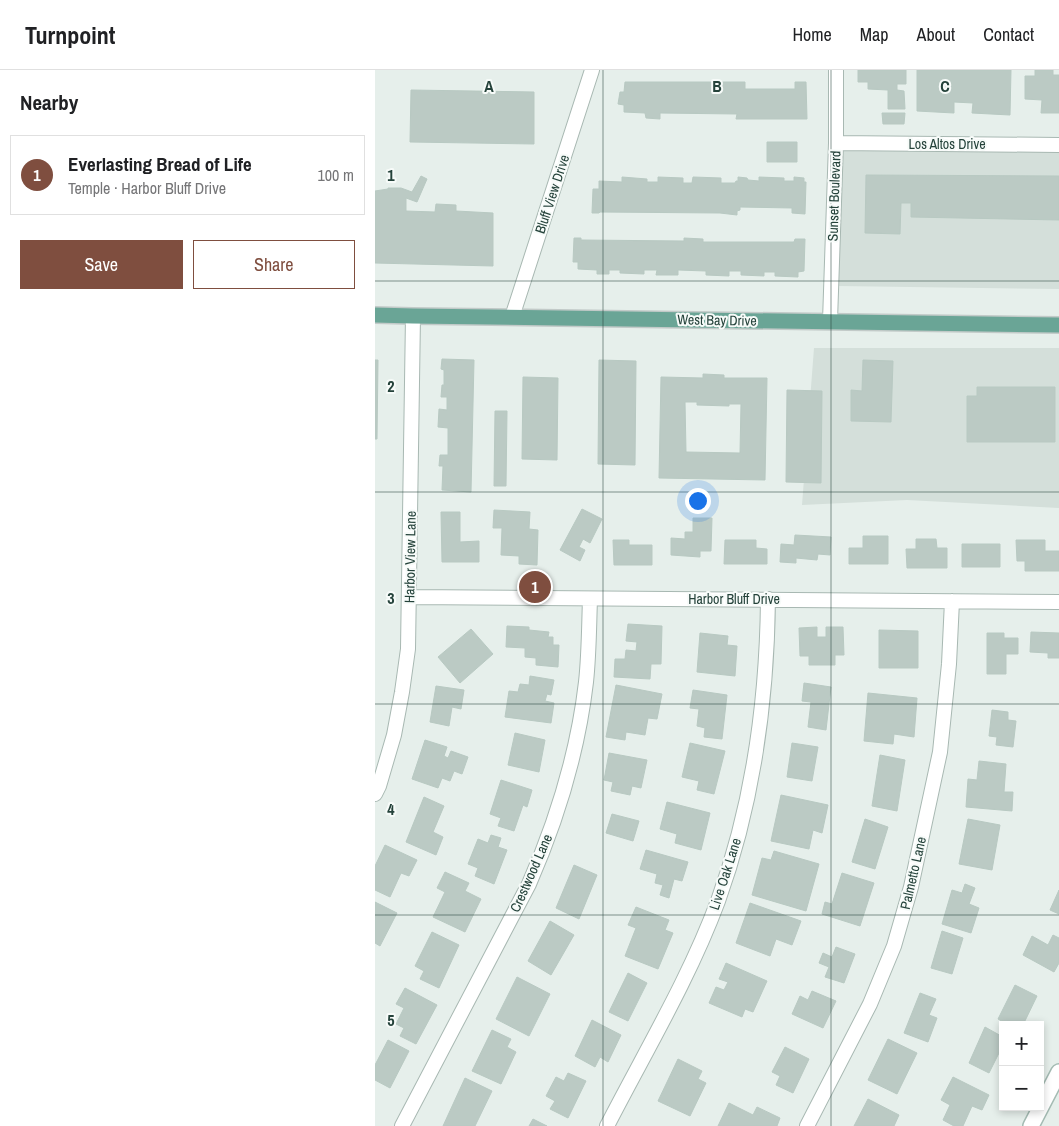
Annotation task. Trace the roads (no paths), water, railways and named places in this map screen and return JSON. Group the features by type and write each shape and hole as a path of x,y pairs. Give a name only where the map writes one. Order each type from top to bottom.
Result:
{"main road":[{"name":"West Bay Drive","path":"375,314 512,318 1059,325"}],"street":[{"name":"Bluff View Drive","path":"512,318 592,70"},
{"name":"Sunset Boulevard","path":"831,321 836,70"},
{"name":"Los Altos Drive","path":"836,143 1059,145"},
{"name":"Harbor View Lane","path":"375,794 394,735 408,649 413,316"},
{"name":"Harbor Bluff Drive","path":"409,596 1059,602"},
{"name":"Crestwood Lane","path":"402,1126 529,884 544,849 575,748 586,682 591,599"},
{"name":"Live Oak Lane","path":"607,1126 692,963 718,901 738,836 753,774 763,708 768,599"},
{"name":"Palmetto Lane","path":"807,1126 870,1004 894,946 911,887 940,752 949,664 951,601"},
{"path":"1031,1126 1059,1072"}],"place":[{"name":"Everlasting Bread of Life","path":"535,587"}]}
